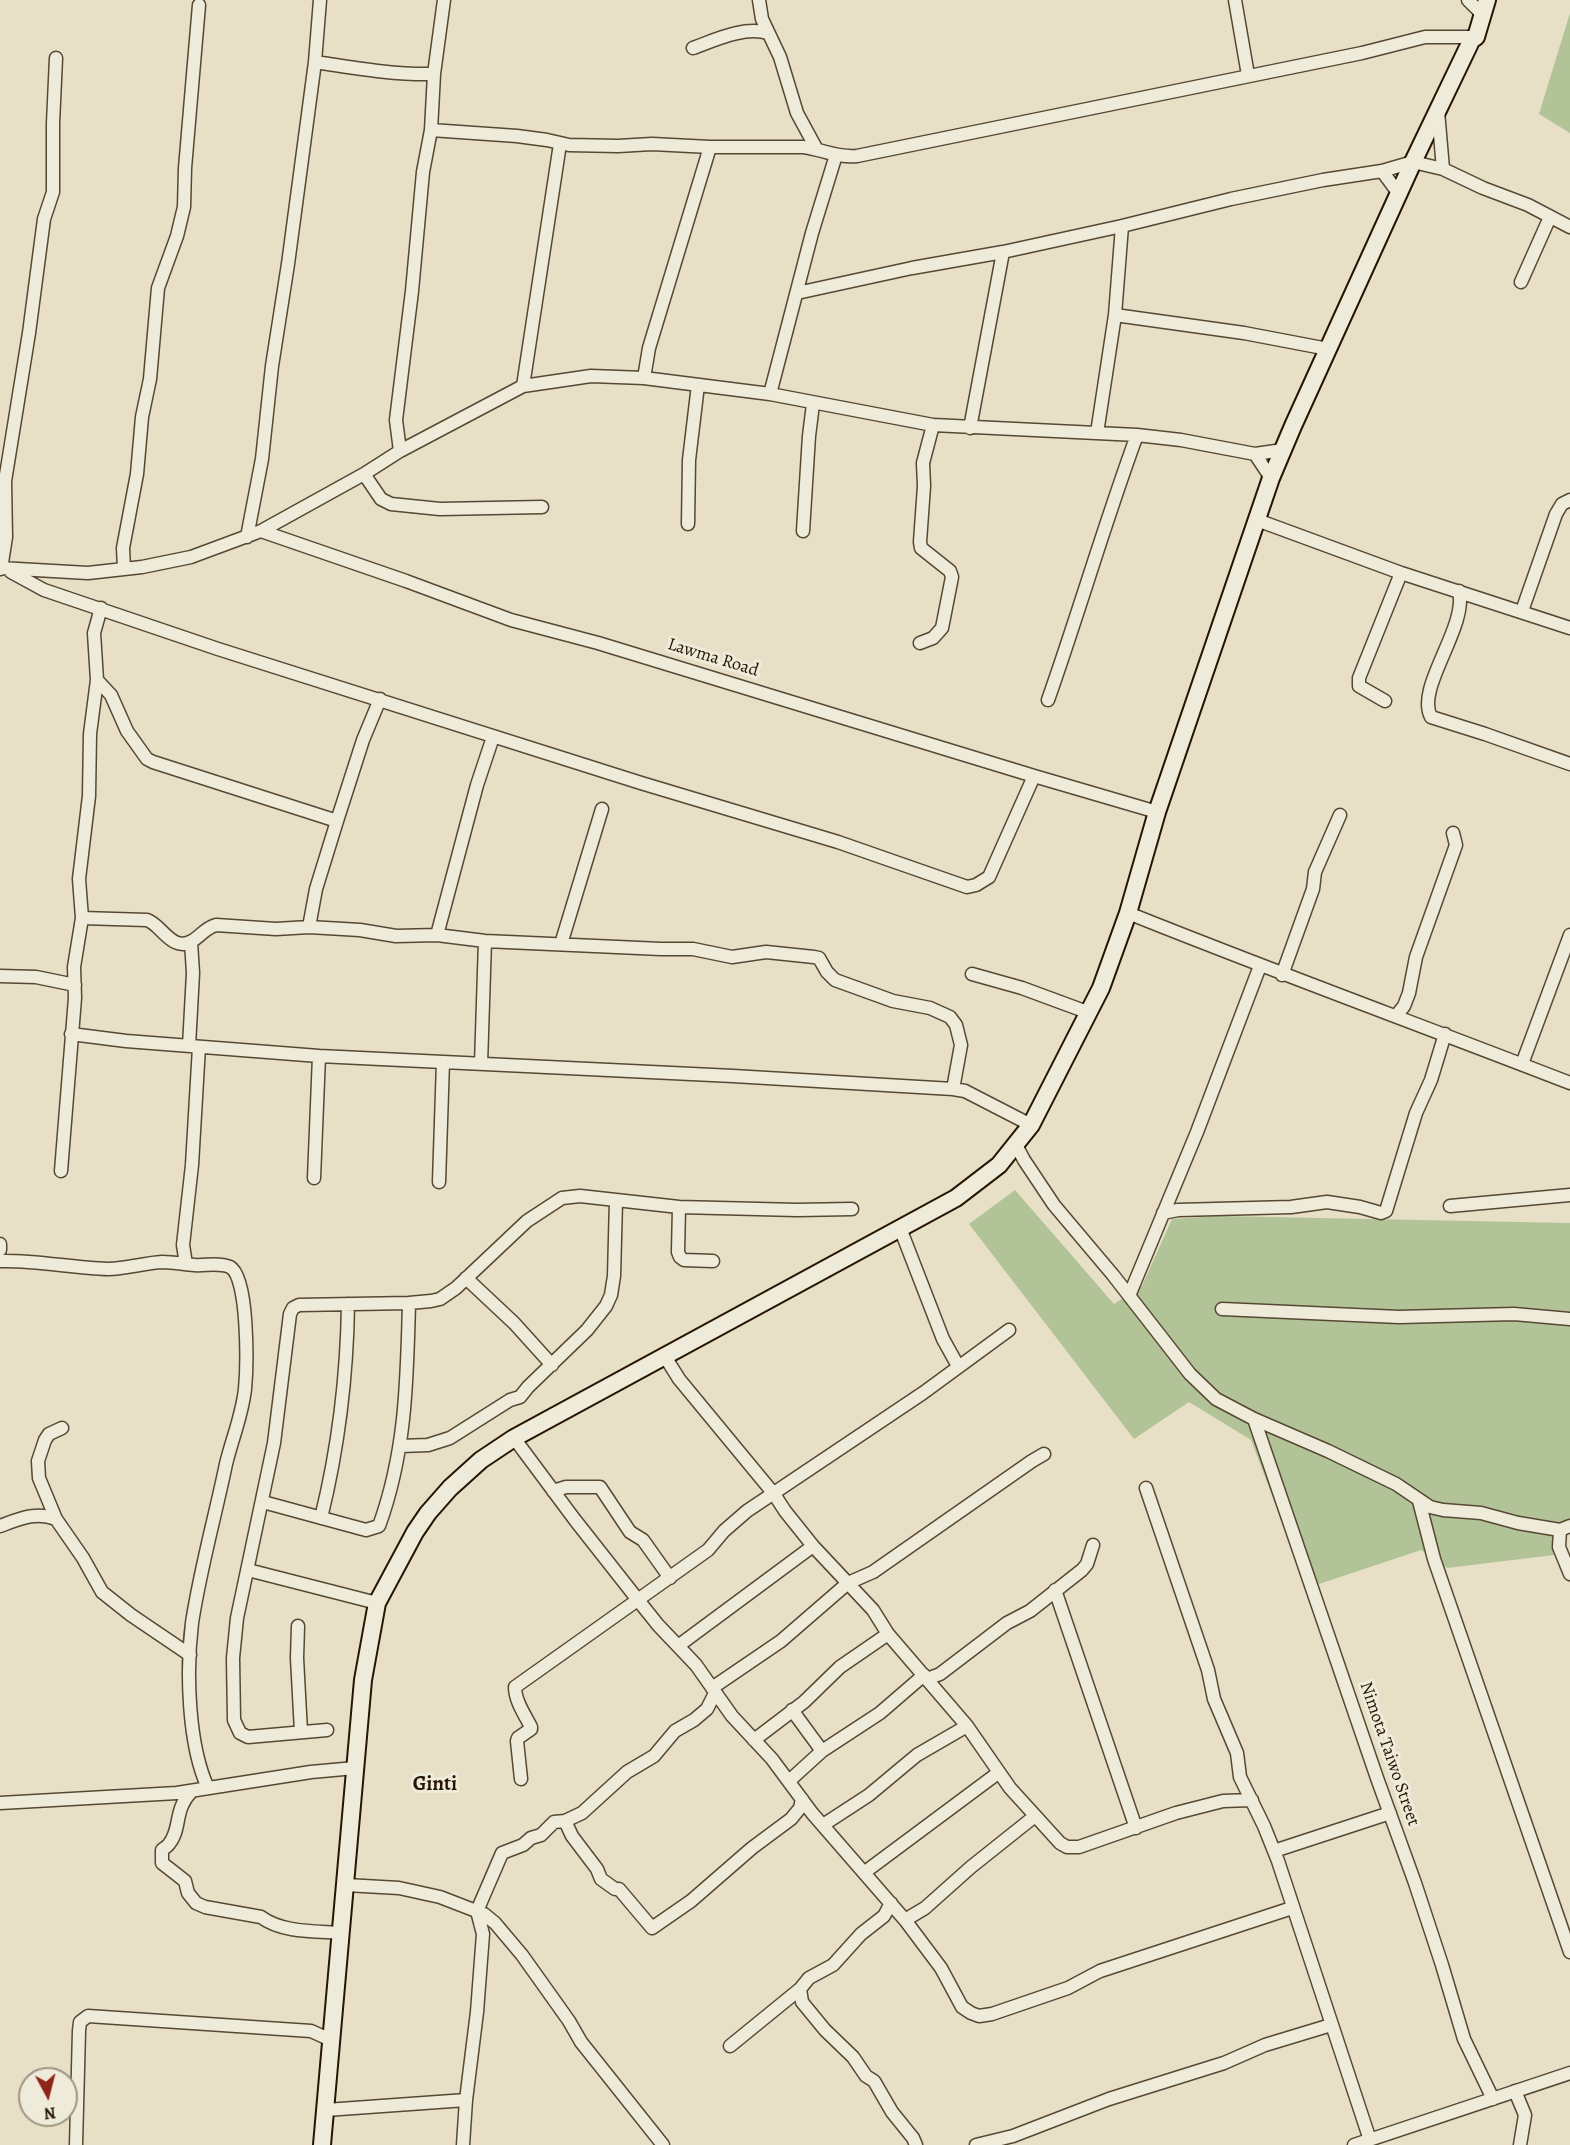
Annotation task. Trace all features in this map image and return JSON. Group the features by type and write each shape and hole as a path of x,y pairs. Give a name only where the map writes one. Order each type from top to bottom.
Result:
{"main road":[{"path":"322,2145 363,1680 376,1603 428,1513 450,1488 481,1460 514,1438 664,1355 956,1198 986,1177 1031,1125 1101,988 1128,913 1158,812 1271,478 1413,162 1472,39 1476,37 1484,7"}],"street":[{"path":"247,537 262,459 272,366 315,62 320,0"},
{"path":"400,451 396,420 444,0"},
{"path":"759,0 762,20 780,57 797,113 816,148"},
{"path":"1235,0 1248,75"},
{"path":"1468,0 1484,7"},
{"path":"124,569 123,548 137,474 142,417 150,379 158,288 177,236 186,194 185,168 199,5"},
{"path":"693,48 744,32 756,30 768,33"},
{"path":"430,130 517,136 560,144 596,146 652,144 710,147 802,147 816,148 844,157 879,152 1362,53 1425,37 1476,37"},
{"path":"3,569 6,537 5,481 29,333 44,219 53,192 56,58"},
{"path":"315,62 411,75 434,74"},
{"path":"1438,111 1443,169"},
{"path":"802,147 806,128"},
{"path":"523,386 560,144"},
{"path":"644,378 649,348 710,147"},
{"path":"770,394 831,166 836,155"},
{"path":"797,293 912,268 1003,252 1231,199 1323,180 1382,171 1413,162 1443,169 1483,188 1528,205 1570,227"},
{"path":"1382,171 1399,195"},
{"path":"1521,282 1550,217"},
{"path":"1097,434 1115,315 1122,226"},
{"path":"970,428 1003,252"},
{"path":"1115,315 1244,333 1328,349"},
{"path":"3,569 88,573 191,557 261,531 364,474 400,451 523,386 591,376 644,378 770,394 933,425 1137,435 1181,440 1255,454 1283,450"},
{"path":"688,524 689,460 698,385"},
{"path":"803,531 813,404"},
{"path":"920,643 933,638 942,628 952,577 950,571 921,548 920,542 924,486 923,463 933,425"},
{"path":"1048,700 1137,435"},
{"path":"1255,454 1271,478"},
{"path":"364,474 381,499 391,504 440,509 542,507"},
{"path":"1522,611 1556,514 1562,504 1570,500"},
{"path":"1257,520 1401,573 1570,628"},
{"name":"Lawma Road","path":"261,531 511,620 598,642 1158,812"},
{"path":"3,569 44,590 218,649 641,783 788,826 967,887 976,885 989,877 1034,776"},
{"path":"44,590 51,572"},
{"path":"1385,701 1359,686 1359,678 1401,573"},
{"path":"1459,591 1460,611 1429,697 1431,717 1570,765"},
{"path":"61,1171 75,985 74,967 82,918 79,879 88,805 90,734 97,680 94,633 101,609"},
{"path":"97,680 111,695 127,731 147,759 337,821"},
{"path":"309,927 316,890 337,821 363,740 380,699"},
{"path":"437,935 477,785 493,736"},
{"path":"561,944 602,808"},
{"path":"1282,975 1313,889 1315,872 1340,815"},
{"path":"1396,1016 1404,1006 1409,993 1416,957 1456,845 1453,833"},
{"path":"1128,913 1282,975 1445,1034 1570,1083"},
{"path":"82,918 147,920 154,922 162,934 169,939 183,943 191,942 208,927 216,925 276,929 309,927 360,930 396,936 437,935 485,941 693,949 732,957 766,952 819,958 835,980 893,1001 930,1008 950,1017 956,1025 961,1045 954,1089"},
{"path":"1522,1064 1570,934"},
{"path":"481,1064 485,941"},
{"path":"186,1263 183,1245 192,1166 194,1047 191,942"},
{"path":"1129,1296 1197,1132 1260,966"},
{"path":"972,974 1022,988 1087,1012"},
{"path":"0,976 36,977 75,985"},
{"path":"71,1034 194,1047 319,1056 954,1089 965,1091 1031,1125"},
{"path":"1163,1214 1178,1210 1290,1208 1328,1202 1381,1213 1386,1211 1416,1113 1431,1080 1445,1034"},
{"path":"314,1178 319,1056"},
{"path":"439,1182 443,1062"},
{"path":"1016,1145 1054,1205 1203,1389 1216,1399 1254,1419 1396,1484 1430,1507 1481,1513 1518,1523 1565,1528 1559,1547 1570,1574"},
{"path":"1450,1206 1570,1195"},
{"path":"327,1730 248,1737 240,1733 234,1720 233,1658 237,1618 274,1443 290,1314 293,1308 299,1305 409,1303 440,1299 527,1221 562,1198 580,1196 679,1207 852,1209"},
{"path":"401,1446 428,1445 450,1438 510,1400 520,1397 599,1317 611,1296 614,1276 616,1201"},
{"path":"679,1207 678,1252 680,1257 684,1260 713,1261"},
{"path":"900,1228 943,1339 958,1366"},
{"path":"0,1244 0,1251"},
{"path":"0,1261 111,1269 161,1262 221,1264 231,1268 237,1274 242,1288 246,1354 245,1389 240,1420 227,1463 199,1586 192,1624 190,1655 188,1691 196,1751 208,1788"},
{"path":"466,1278 514,1323 552,1365"},
{"path":"263,1502 366,1530 379,1526 401,1446 407,1392 409,1303"},
{"path":"321,1518 333,1471 344,1403 348,1304"},
{"path":"1222,1308 1399,1317 1514,1314 1570,1319"},
{"path":"521,1779 517,1741 531,1727 514,1693 515,1687 708,1550 724,1531 747,1511 923,1393 1009,1329"},
{"path":"664,1355 691,1394 774,1494 813,1546 873,1610 888,1634 967,1726 998,1773 1060,1843 1070,1848 1091,1844 1176,1813 1223,1801 1252,1800"},
{"name":"Nimota Taiwo Street","path":"1254,1419 1439,1955 1464,2039 1493,2099"},
{"path":"62,1428 49,1434 38,1461 39,1478 56,1519 87,1564 102,1592 130,1615 190,1655"},
{"path":"514,1438 638,1600 696,1665 732,1716 772,1759 823,1825 905,1920 941,1968 962,2007 979,2016 992,2014 1068,1988 1100,1971 1292,1908"},
{"path":"463,2145 483,1934 477,1911 502,1853 541,1835 554,1822 565,1821 582,1813 627,1772 654,1756 675,1731 708,1709 714,1690 781,1641 848,1583 873,1572 924,1534 1044,1454"},
{"path":"553,1491 566,1487 600,1487 630,1532 643,1540 670,1578"},
{"path":"1146,1488 1208,1670 1214,1700 1237,1753 1240,1777 1274,1851 1370,2140"},
{"path":"1419,1501 1434,1559 1570,1952"},
{"path":"0,1526 31,1515 41,1514 56,1519"},
{"path":"789,1781 822,1751 880,1713 926,1677 940,1674 1007,1623 1030,1611 1082,1570 1087,1564 1093,1545"},
{"path":"678,1646 813,1546"},
{"path":"248,1570 376,1603"},
{"path":"1054,1590 1136,1828"},
{"path":"298,1626 297,1658 301,1732"},
{"path":"754,1740 804,1702 840,1667 888,1634"},
{"path":"792,1710 822,1751"},
{"path":"823,1825 869,1795 917,1755 967,1726"},
{"path":"0,1803 192,1791 311,1772 355,1768"},
{"path":"865,1872 998,1773"},
{"path":"192,1791 179,1808 169,1846 162,1850 161,1860 185,1881 188,1893 196,1903 205,1907 261,1917 267,1922 288,1928 342,1933"},
{"path":"565,1821 572,1836 597,1869 602,1880 619,1889 652,1928 691,1901 752,1848 791,1819 800,1808 802,1799"},
{"path":"1274,1851 1390,1813"},
{"path":"905,1920 925,1908 971,1867 1035,1816"},
{"path":"346,1885 399,1888 440,1897 477,1911 495,1923 563,2011 581,2042 663,2145"},
{"path":"730,2046 800,1989 809,1978 833,1965 861,1934 884,1916 891,1903"},
{"path":"483,1934 495,1923"},
{"path":"800,1989 802,2002 825,2030 874,2081 892,2112 916,2145"},
{"path":"76,2145 79,2031 80,2022 88,2016 310,2031 332,2040"},
{"path":"976,2145 1013,2136 1109,2099 1224,2063 1265,2045 1331,2025"},
{"path":"1354,2145 1570,2073"},
{"path":"1515,2091 1525,2115 1521,2145"},
{"path":"326,2110 466,2100"}],"green space":[{"path":"1570,13 1570,133 1539,114"},
{"path":"1015,1190 1114,1304 1142,1286 1172,1219 1219,1216 1570,1223 1570,1525 1554,1555 1447,1568 1421,1550 1307,1588 1251,1440 1189,1402 1134,1439 969,1224"}],"district":[{"name":"Ginti","path":"435,1785"}]}
